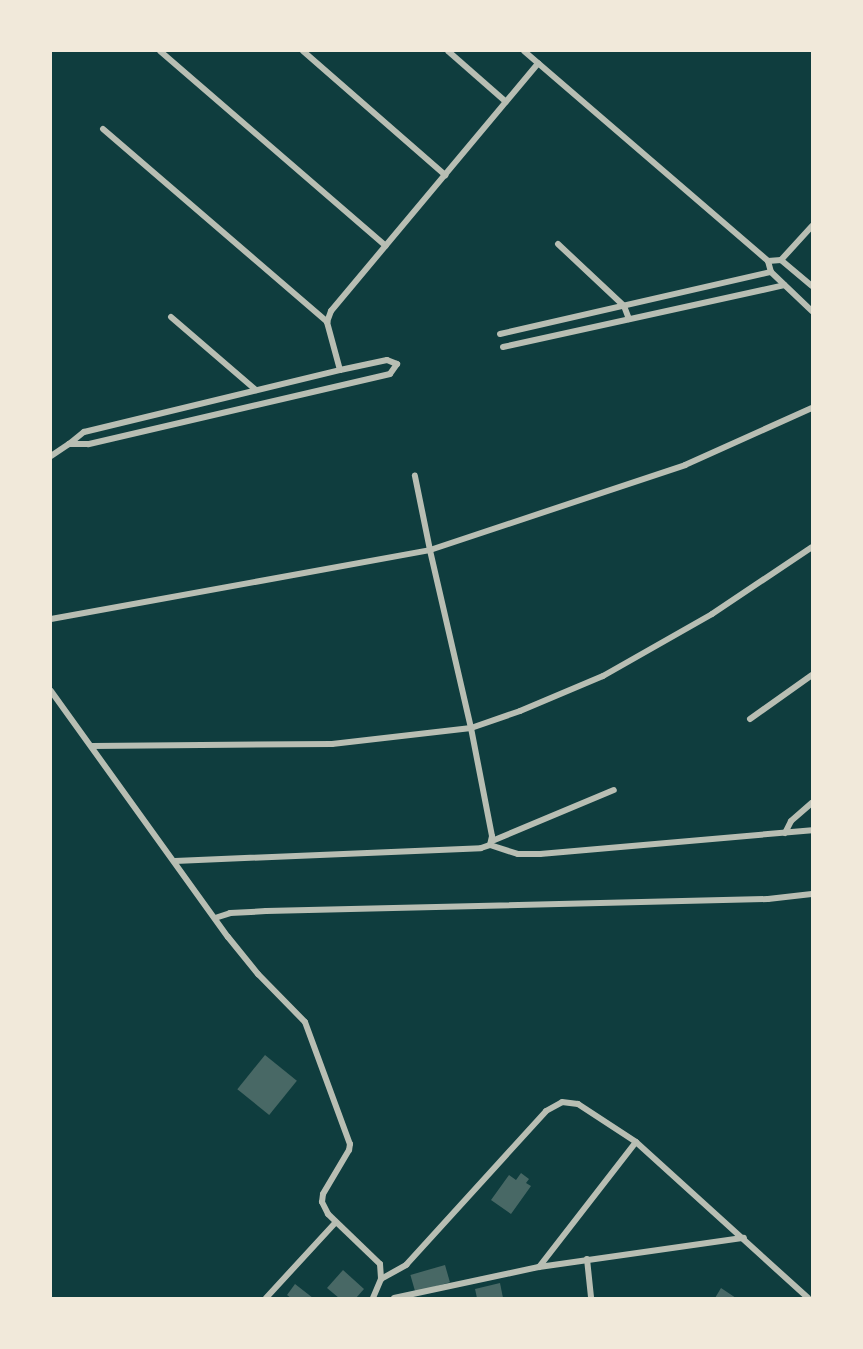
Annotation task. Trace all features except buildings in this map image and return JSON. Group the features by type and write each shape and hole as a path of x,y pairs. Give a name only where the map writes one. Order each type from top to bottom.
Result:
{"street":[{"path":"160,51 386,246"},
{"path":"303,51 445,175"},
{"path":"448,51 506,102"},
{"path":"524,51 768,261 771,272 812,311"},
{"path":"327,322 331,311 538,63"},
{"path":"103,129 327,322 340,370"},
{"path":"768,261 782,260 812,226"},
{"path":"558,244 624,306 628,319"},
{"path":"782,260 812,286"},
{"path":"500,334 771,272"},
{"path":"503,347 784,285"},
{"path":"171,316 256,390"},
{"path":"51,456 84,432 340,370 387,360 397,364 390,374 88,444 69,444"},
{"path":"51,619 430,550 685,465 812,408"},
{"path":"416,476 430,550 471,728 491,843"},
{"path":"92,746 332,744 471,728 520,711 603,676 712,614 812,547"},
{"path":"750,719 812,675"},
{"path":"51,691 252,968 301,1016 309,1030 350,1144 349,1150 323,1194 324,1207 336,1222 380,1264 381,1279 373,1298"},
{"path":"175,861 481,849 614,790"},
{"path":"785,833 791,821 812,803"},
{"path":"491,843 518,854 540,855 812,830"},
{"path":"215,918 230,913 266,911 768,899 812,894"},
{"path":"381,1279 406,1264 554,1104 562,1102 578,1104 636,1142 808,1298"},
{"path":"539,1267 636,1142"},
{"path":"266,1298 336,1222"},
{"path":"394,1298 539,1267 744,1238"},
{"path":"586,1259 591,1298"}]}
